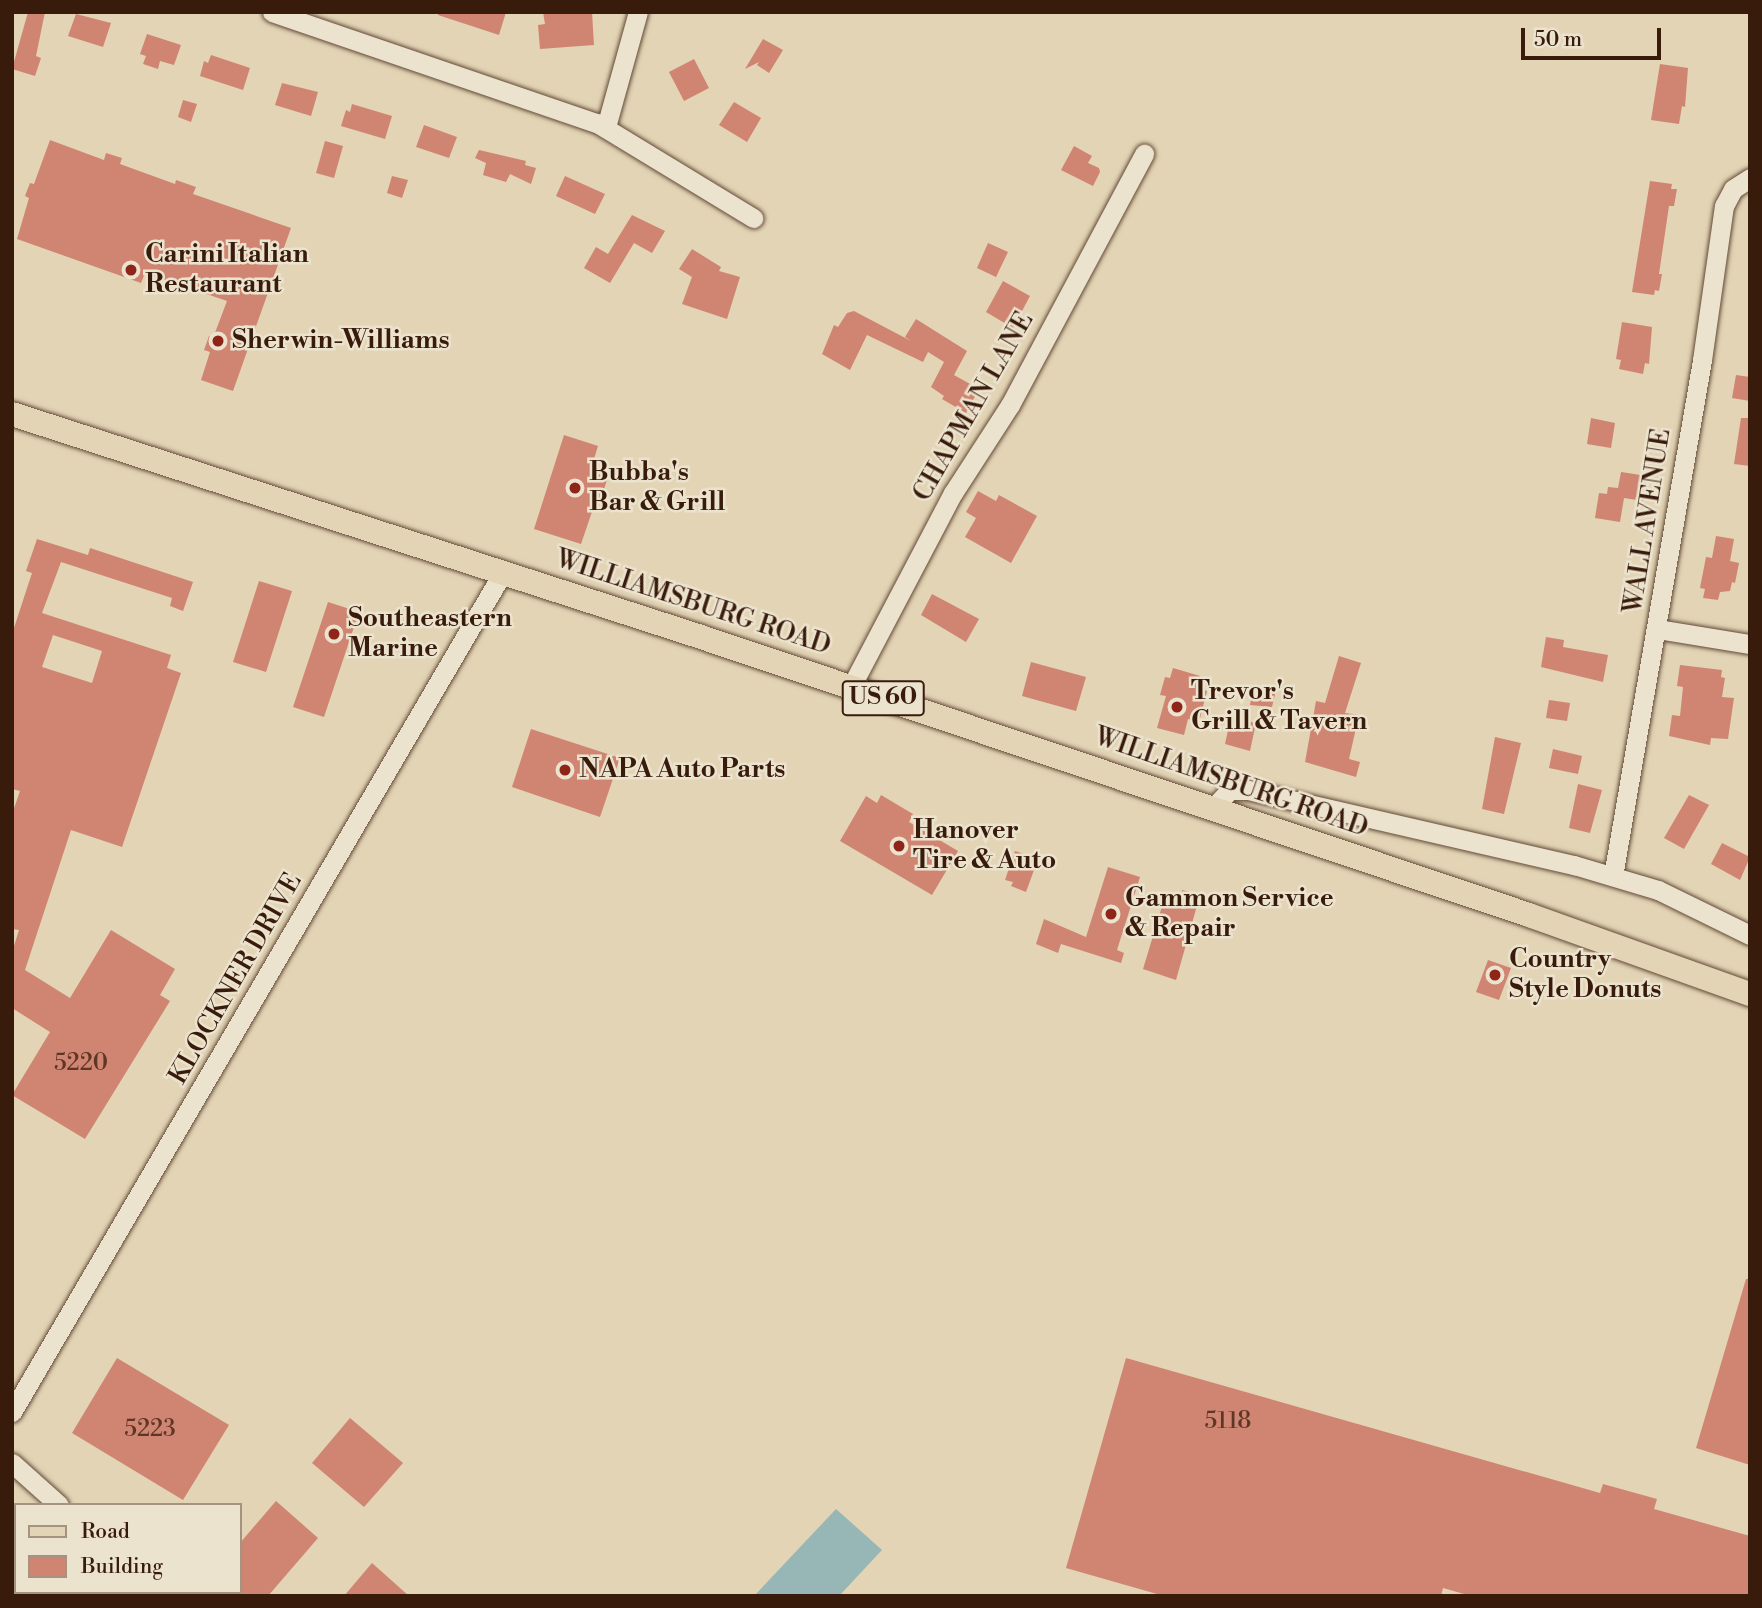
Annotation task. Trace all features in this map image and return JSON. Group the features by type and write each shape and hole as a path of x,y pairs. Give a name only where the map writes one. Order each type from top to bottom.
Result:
{"main road":[{"name":"WILLIAMSBURG ROAD","path":"12,414 850,687 1529,915 1750,993"}],"street":[{"path":"272,12 324,21 606,127 753,218"},
{"path":"606,127 638,12"},
{"name":"CHAPMAN LANE","path":"850,687 953,493 1010,405 1144,154"},
{"name":"WALL AVENUE","path":"1614,876 1657,629 1724,206 1733,189 1746,180"},
{"name":"KLOCKNER DRIVE","path":"12,1412 503,572"},
{"path":"1657,629 1750,644"},
{"path":"1213,808 1230,790 1248,790 1614,876 1658,890 1750,935"},
{"path":"12,1463 57,1503"}],"water":[{"path":"836,1509 882,1550 839,1596 754,1596"}],"building":[{"path":"28,12 45,12 36,56 41,58 35,76 12,69"},
{"path":"439,12 506,12 499,35 438,15"},
{"path":"543,12 592,12 594,45 540,49 538,25 545,24"},
{"path":"76,14 111,23 103,47 68,36"},
{"path":"147,34 181,45 174,65 160,61 158,69 143,64 146,56 140,54"},
{"path":"763,39 783,50 769,73 757,65 759,62 745,69"},
{"path":"211,55 250,68 243,90 200,76 204,61 208,63"},
{"path":"694,59 709,88 684,101 669,72"},
{"path":"1660,64 1688,68 1685,107 1682,106 1679,124 1651,120"},
{"path":"282,83 318,92 311,116 275,105"},
{"path":"183,100 197,104 191,122 178,117"},
{"path":"734,102 761,118 747,142 719,125"},
{"path":"352,104 392,116 385,139 341,126 346,110 350,112"},
{"path":"424,125 457,137 449,158 416,147"},
{"path":"50,140 104,160 106,153 122,158 120,164 175,184 176,180 196,187 193,194 291,228 233,391 201,380 210,352 204,350 209,336 213,338 227,301 145,273 141,283 17,239 29,198 25,196 30,183 34,184"},
{"path":"325,141 343,146 334,178 316,173"},
{"path":"1074,146 1092,156 1088,163 1099,168 1100,172 1093,186 1061,170"},
{"path":"479,150 526,161 525,165 536,168 531,184 510,174 506,182 483,175 486,163 475,158"},
{"path":"392,176 408,180 402,198 387,193"},
{"path":"565,176 605,194 595,214 556,196"},
{"path":"1650,181 1672,184 1671,189 1677,189 1674,206 1669,206 1659,274 1662,274 1659,291 1655,290 1654,295 1632,292"},
{"path":"632,215 665,231 652,253 634,243 610,283 584,268 596,247 608,254"},
{"path":"988,243 1008,252 996,277 977,268"},
{"path":"692,249 721,267 719,271 740,277 727,319 682,304 692,277 679,269"},
{"path":"1003,281 1030,296 1013,328 986,312"},
{"path":"854,311 911,341 905,337 916,319 967,351 954,375 979,389 966,413 942,399 944,396 931,387 944,362 928,352 923,362 867,335 850,370 822,354 834,325 838,327 847,313"},
{"path":"1622,322 1652,327 1649,364 1645,363 1643,374 1619,369 1621,360 1616,359"},
{"path":"1736,375 1750,377 1750,401 1732,398"},
{"path":"1591,418 1615,423 1611,448 1587,444"},
{"path":"1741,418 1750,418 1750,466 1734,464"},
{"name":"Bubba's Bar & Grill","path":"564,435 598,446 590,472 608,477 600,501 596,500 581,544 534,529"},
{"path":"1621,472 1647,476 1643,501 1624,498 1620,522 1595,518 1599,493 1607,494 1608,487 1618,488"},
{"path":"978,491 996,501 999,495 1037,516 1011,563 965,537 976,518 966,512"},
{"path":"1716,536 1734,539 1730,561 1739,563 1735,583 1732,582 1730,591 1720,592 1718,600 1703,598 1705,589 1700,588 1706,557 1712,558"},
{"path":"37,539 88,555 90,548 193,582 183,611 170,606 172,598 61,562 42,613 171,655 167,668 181,673 122,847 71,830 25,970 70,998 111,930 175,969 160,995 170,1001 85,1139 12,1095 50,1032 12,1008 12,952 19,930 12,929 12,814 20,791 12,789 12,634 32,573 26,571","holes":["53,635 102,651 92,683 42,667"]},
{"path":"259,581 292,591 266,672 233,662"},
{"path":"932,594 979,619 966,642 921,615"},
{"path":"328,602 359,612 324,717 293,707"},
{"path":"1546,637 1564,640 1563,647 1608,655 1603,682 1541,667"},
{"path":"1339,656 1361,663 1345,713 1359,715 1349,759 1360,762 1356,777 1305,762 1316,701 1325,703"},
{"path":"1031,662 1086,677 1076,711 1022,696"},
{"path":"1680,665 1722,670 1721,677 1725,678 1722,697 1734,698 1728,739 1711,738 1710,745 1669,736 1672,715 1680,716 1683,687 1677,686"},
{"path":"1173,668 1200,676 1197,688 1207,691 1199,722 1188,719 1184,735 1157,728 1166,696 1160,695 1165,677 1170,678"},
{"path":"1254,685 1276,690 1272,707 1250,705"},
{"path":"1549,700 1570,703 1567,721 1546,718"},
{"path":"1231,717 1256,723 1250,751 1225,744"},
{"path":"531,729 620,758 600,817 512,787"},
{"path":"1495,737 1521,743 1504,814 1482,809"},
{"path":"1553,749 1582,756 1578,774 1549,768"},
{"path":"1578,784 1602,790 1590,833 1569,828"},
{"name":"Hanover Tire & Auto","path":"881,795 913,814 909,822 958,851 932,895 840,841 866,796 877,803"},
{"path":"1689,795 1709,805 1684,849 1664,838"},
{"path":"1722,843 1750,857 1740,880 1711,864"},
{"path":"1015,851 1038,859 1026,892 1011,886 1013,882 1005,880"},
{"name":"Gammon Service & Repair","path":"1108,867 1140,877 1117,950 1124,953 1121,963 1061,944 1058,953 1036,944 1044,919 1086,937"},
{"path":"1182,890 1200,895 1176,980 1143,969 1163,903 1177,907"},
{"name":"Country Style Donuts","path":"1488,960 1511,968 1499,1000 1476,992"},
{"path":"1746,1279 1750,1279 1750,1465 1696,1448"},
{"path":"117,1358 229,1425 183,1500 72,1433"},
{"path":"1126,1358 1600,1493 1603,1484 1657,1499 1654,1509 1750,1536 1750,1596 1471,1596 1443,1588 1441,1596 1164,1596 1066,1568"},
{"path":"350,1418 403,1463 364,1507 312,1463"},
{"path":"276,1501 318,1538 268,1596 240,1596 242,1541"},
{"path":"372,1563 409,1596 344,1596"}],"place":[{"name":"Carini Italian Restaurant","path":"131,270"},
{"name":"Sherwin-Williams","path":"218,341"},
{"name":"Bubba's Bar & Grill","path":"575,488"},
{"name":"Southeastern Marine","path":"334,634"},
{"name":"Trevor's Grill & Tavern","path":"1177,707"},
{"name":"NAPA Auto Parts","path":"565,770"},
{"name":"Hanover Tire & Auto","path":"899,846"},
{"name":"Gammon Service & Repair","path":"1111,914"},
{"name":"Country Style Donuts","path":"1495,975"}]}
